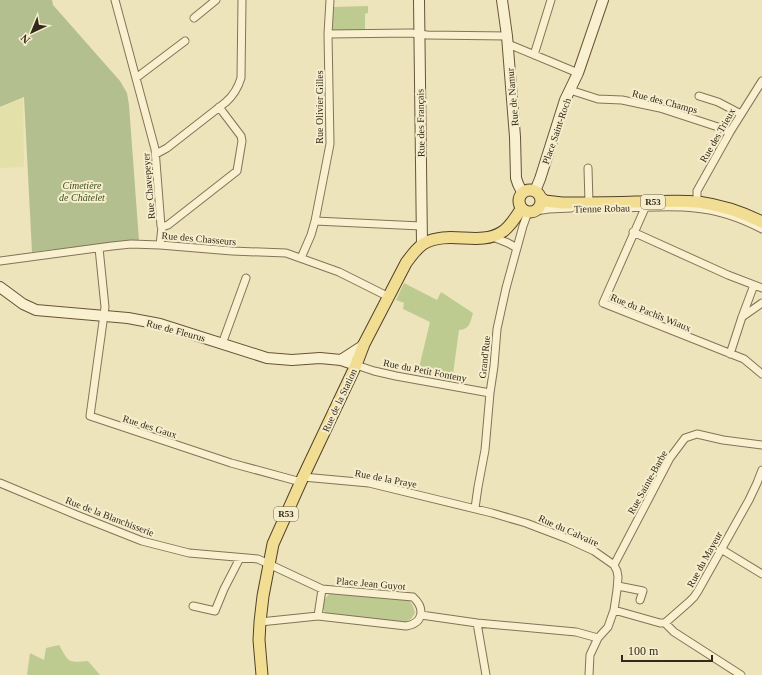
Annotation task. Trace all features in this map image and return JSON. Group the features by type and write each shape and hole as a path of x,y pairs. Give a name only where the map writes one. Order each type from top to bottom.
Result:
{"main road":[{"name":"Rue des Français","path":"419,0 422,245"},
{"name":"Rue de Namur","path":"502,0 516,136 516,178 522,192"},
{"name":"Place Saint-Roch","path":"538,194 540,179 565,100 578,72 603,0"},
{"name":"R53","path":"522,192 529,190 538,194"},
{"path":"522,192 518,202 528,211"},
{"path":"493,237 501,233 528,211 540,205 538,194"},
{"name":"Tienne Robau","path":"538,194 545,201 550,202 697,202 729,209 762,222"},
{"name":"Rue de la Station","path":"262,675 259,640 260,622 263,596 273,544 302,479 358,366 364,344 406,263 414,252 431,240 460,237 476,239 493,237"},
{"name":"Rue de Fleurus","path":"0,287 24,304 36,310 128,318 160,324 267,358 292,360 320,358 341,360 358,366"},
{"path":"341,360 361,348 364,344"}],"street":[{"path":"194,18 216,0"},
{"path":"156,154 167,148 231,98 237,90 241,78 242,0"},
{"name":"Rue Olivier Gilles","path":"301,258 311,235 315,221 330,144 328,34 330,0"},
{"path":"534,55 551,0"},
{"name":"Rue Chavepeyer","path":"117,1 156,154 162,227 160,245"},
{"path":"328,34 419,34 507,40 534,55 578,72"},
{"path":"136,78 184,42"},
{"name":"Rue des Trieux","path":"697,202 697,191 730,132 762,80"},
{"name":"Rue des Champs","path":"570,90 598,99 622,100 660,108 730,132"},
{"path":"699,96 718,102 741,114"},
{"path":"162,227 168,225 237,171 242,141 241,136 219,107"},
{"path":"588,168 589,203"},
{"name":"Tienne Robau","path":"528,211 549,208 695,208 719,212 741,219 762,229"},
{"name":"Rue du Pachîs Wiaux","path":"645,208 603,304 744,359 762,374"},
{"name":"Grand'Rue","path":"475,508 485,450 497,329 506,288 528,211"},
{"path":"315,221 422,226"},
{"path":"634,232 728,275 762,288"},
{"path":"493,237 517,248"},
{"name":"Rue des Chasseurs","path":"0,261 131,244 213,250 286,253 338,272 389,297"},
{"path":"100,248 105,307 104,316"},
{"path":"222,344 246,278"},
{"path":"730,354 754,285"},
{"path":"742,317 762,303"},
{"name":"Rue des Gaux","path":"104,316 90,416 231,463 302,479"},
{"name":"Rue du Petit Fonteny","path":"358,366 396,376 490,393"},
{"name":"Rue Sainte-Barbe","path":"614,565 670,458 685,438 697,434 762,446"},
{"name":"Rue du Mayeur","path":"665,623 694,597 749,500 760,484 762,470"},
{"name":"Rue de la Praye","path":"302,479 369,483 475,508"},
{"name":"Rue de la Blanchisserie","path":"0,483 142,541 189,553 258,560 322,589"},
{"name":"Rue du Calvaire","path":"475,508 526,522 568,539 594,551 614,565"},
{"path":"721,549 762,574"},
{"path":"193,606 215,611 224,589 240,558"},
{"path":"589,675 590,655 598,638 608,627 614,610 618,578 614,565"},
{"path":"618,586 643,591 640,600"},
{"name":"Place Jean Guyot","path":"318,616 322,589 413,597 417,600 421,607 421,615"},
{"path":"614,610 660,623 665,623 674,632 741,675"},
{"path":"260,622 318,616 411,626 421,615 477,623 576,632 598,638"},
{"path":"477,623 486,675"}],"shaded area":[{"path":"23,98 24,167 0,168 0,108"}],"green space":[{"name":"Cimetière de Châtelet","path":"0,0 52,0 53,5 120,81 127,93 139,241 115,242 32,252 24,97 0,107"},
{"path":"368,6 368,13 365,14 365,30 333,30 333,7"},
{"path":"404,283 437,300 441,292 473,313 467,327 459,330 452,381 418,372 430,322 403,309 404,303 396,300"},
{"path":"331,592 410,601 415,613 411,619 403,623 327,615 323,609 324,600"},
{"path":"59,645 69,660 76,662 88,661 100,675 27,675 30,653 44,660 46,648"}]}
